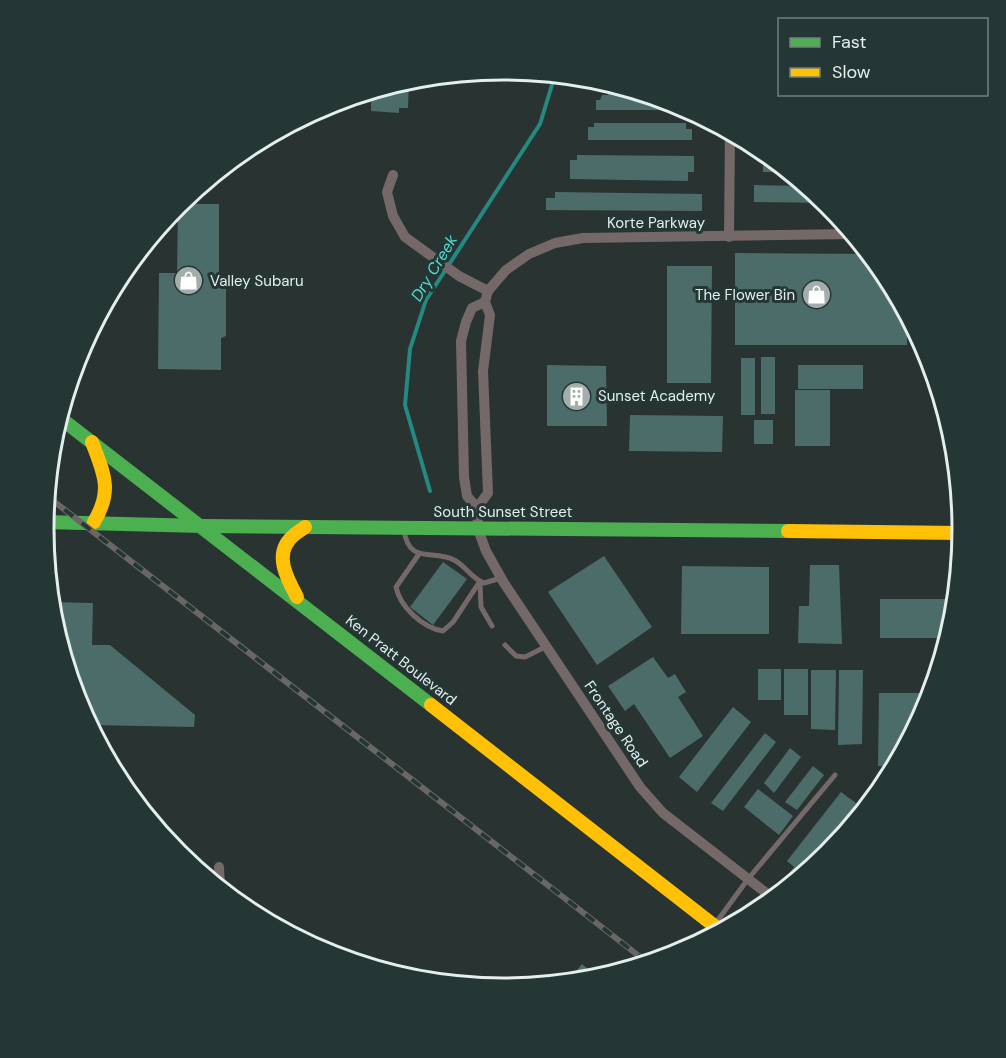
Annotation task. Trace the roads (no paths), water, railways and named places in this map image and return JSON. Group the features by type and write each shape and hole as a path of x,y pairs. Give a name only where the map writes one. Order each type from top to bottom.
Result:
{"main road":[{"name":"Ken Pratt Boulevard","path":"67,423 714,925"},
{"path":"92,442 107,492 103,508 94,522"},
{"name":"South Sunset Street","path":"54,522 202,526 952,533"},
{"name":"South Sunset Street","path":"54,523 62,523"},
{"path":"300,604 283,564 284,549 290,538 306,527"}],"street":[{"path":"729,237 730,141"},
{"path":"393,175 387,192 393,216 405,237 487,296"},
{"name":"Korte Parkway","path":"478,529 477,507 467,496 464,477 461,341 472,308 487,296 506,270 529,254 555,243 583,238 842,234"},
{"name":"Korte Parkway","path":"477,507 488,493 483,371 490,315 487,296"},
{"name":"Frontage Road","path":"478,529 501,578 640,787 657,807 766,892"},
{"path":"219,867 219,877"}],"lane":[{"path":"404,528 405,538 418,554 456,561 480,581 487,583 501,578"},
{"path":"418,554 396,587 397,594 406,608 432,629 443,631 453,622 480,581"},
{"path":"480,581 481,607 492,626"},
{"path":"506,645 516,656 525,657 547,646"},
{"path":"721,921 748,879 835,775"}],"waterway":[{"name":"Dry Creek","path":"430,491 405,405 410,349 426,300 540,124 553,83"}],"railway":[{"path":"55,502 640,956"}],"place":[{"name":"Valley Subaru","path":"189,281"},
{"name":"The Flower Bin","path":"816,295"},
{"name":"Sunset Academy","path":"577,396"}]}
